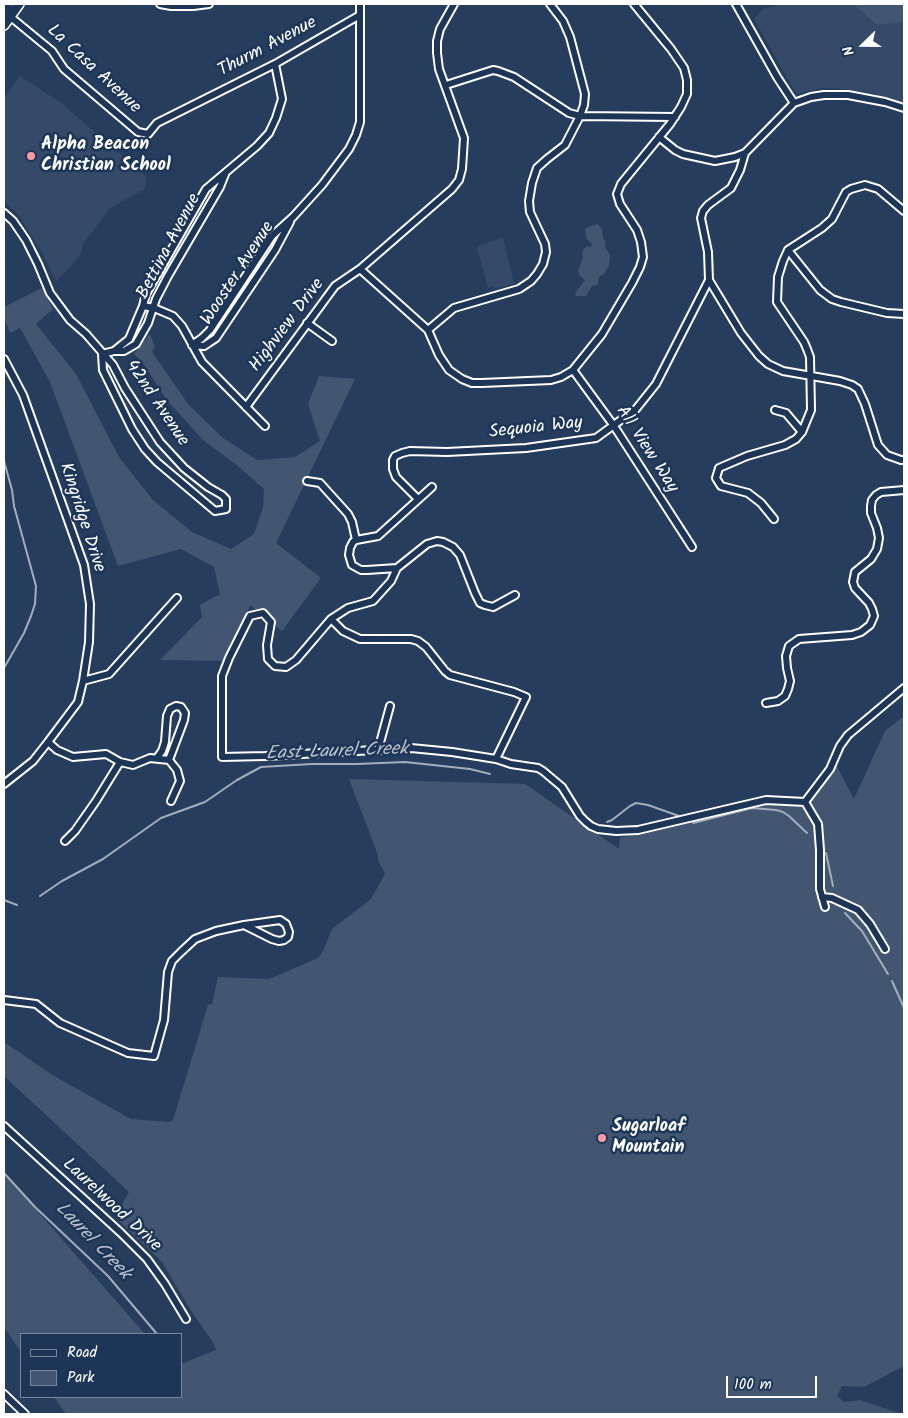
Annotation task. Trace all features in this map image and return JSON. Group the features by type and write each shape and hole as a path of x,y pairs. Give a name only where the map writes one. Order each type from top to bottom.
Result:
{"main road":[{"path":"4,25 8,4"},
{"path":"6,12 19,4"}],"street":[{"path":"160,4 171,6 209,4"},
{"name":"Wooster Avenue","path":"192,346 210,330 274,233 322,185 349,149 356,135 360,122 360,4"},
{"name":"Highview Drive","path":"246,407 335,286 360,269 452,189 459,180 462,169 464,138 437,60 437,41 440,29 454,4"},
{"path":"428,330 454,308 516,290 526,285 537,274 543,264 546,252 543,237 530,212 532,183 537,168 565,145 580,116 585,94 570,37 563,22 550,4"},
{"path":"360,269 428,330 439,355 449,370 462,379 482,383 551,380 573,370 602,334 640,268 643,257 637,230 620,204 617,194 621,184 675,117 687,94 687,80 684,68 634,4"},
{"path":"736,4 777,78 794,103"},
{"name":"La Casa Avenue","path":"6,12 52,50 64,69 138,132 148,134 156,123 190,105"},
{"name":"Thurm Avenue","path":"190,105 275,64 360,15"},
{"name":"Bettina Avenue","path":"114,351 129,339 146,294 206,189 257,146 269,133 282,99 275,64"},
{"path":"446,85 493,70 514,77 564,110 580,116 675,117"},
{"path":"659,137 683,154 715,161 745,153 794,103 811,97 834,94 863,97 904,108"},
{"path":"745,153 740,170 731,188 708,205 703,211 701,218 708,252 709,280 741,333 759,356 775,368 783,371 840,381 858,389 865,404 878,446 887,455 904,460"},
{"name":"Bettina Avenue","path":"102,354 124,351 136,344 148,323 156,299 168,276 220,187 227,170"},
{"path":"774,519 761,503 748,493 721,486 716,478 719,468 796,439 802,432 811,410 810,357 804,342 777,302 778,277 788,250 822,228 832,219 846,192 851,189 866,185 878,190 904,211"},
{"name":"42nd Avenue","path":"4,213 12,220 26,240 50,293 70,320 86,334 113,365 125,388 160,442 184,468 226,499 226,509 215,510 157,462 145,449 132,429 103,370 102,354"},
{"name":"Wooster Avenue","path":"192,346 204,346 216,338 275,250 293,216"},
{"path":"788,250 820,290 832,299 887,313 904,314"},
{"name":"Sequoia Way","path":"418,499 396,477 393,469 395,456 410,451 447,452 535,447 596,438 636,410 656,384 709,280"},
{"path":"143,306 154,308 173,316 182,326 202,362 265,426"},
{"path":"307,323 332,341"},
{"name":"Kingridge Drive","path":"4,359 23,395 84,565 90,604 90,642 78,702 32,761 4,784"},
{"name":"All View Way","path":"573,370 614,426 692,547"},
{"path":"775,410 786,413 802,432"},
{"path":"307,481 316,482 323,486 348,514 354,528 356,540"},
{"path":"396,568 367,570 355,568 350,560 350,548 356,540 378,536 432,487"},
{"path":"766,703 778,701 785,696 788,689 790,680 786,656 789,646 799,639 852,635 861,632 870,625 874,616 872,609 855,588 854,582 856,572 871,559 877,549 879,538 870,506 876,495 882,492 904,490"},
{"path":"515,595 493,607 480,603 460,555 453,547 437,541 427,544 396,568 391,581 373,601 348,608 331,619 296,660 286,667 275,666 268,659 271,622 263,613 250,616 222,676 222,757 410,748 452,752 496,760 538,768 562,787 580,816 586,822 591,826 616,831 638,830 766,800 805,802"},
{"path":"83,681 110,674 177,598"},
{"path":"331,619 343,631 360,639 411,639 418,641 426,647 444,671 450,675 526,697 496,760"},
{"path":"805,802 830,770 840,746 848,735 904,688"},
{"path":"157,758 165,742 170,709 176,706 181,707 185,713 169,760"},
{"path":"378,750 390,706"},
{"path":"48,742 57,750 73,757 106,754 120,762 133,765 150,758 169,760 177,770 180,782 171,801"},
{"path":"65,841 75,831 96,801 120,762"},
{"path":"805,802 818,824 822,897 825,906"},
{"path":"822,897 832,898 851,906 864,916 885,949"},
{"path":"4,1000 36,1004 60,1023 109,1045 128,1053 154,1056 164,1020 168,972 172,961 195,939 216,931 244,925 280,920 286,924 290,932 288,937 279,941 244,925"},
{"name":"Laurelwood Drive","path":"4,1126 147,1259 186,1318"},
{"path":"4,1394 25,1414"}],"shaded area":[{"path":"778,4 853,4 875,25 904,22 904,103 872,93 834,88 823,88 796,94 754,19 764,8"},
{"path":"20,76 60,102 146,176 145,189 110,208 83,244 80,256 56,282 45,258 20,217 4,201 4,98"},
{"path":"503,237 514,284 494,289 493,286 488,288 477,247"}],"green space":[{"path":"853,4 904,4 904,22 876,25"},
{"path":"598,224 602,229 605,247 610,255 609,266 604,274 599,277 598,285 592,286 586,296 576,296 575,293 585,280 578,271 583,258 582,251 587,246 591,247 592,244 586,238 585,229"},
{"path":"42,288 53,309 36,324 76,374 119,457 153,500 192,532 231,549 254,534 263,507 264,489 203,440 167,400 143,363 134,354 150,334 155,347 152,352 188,404 223,438 257,460 295,457 320,441 308,404 319,376 355,379 276,543 321,578 282,631 250,605 230,661 160,660 202,617 200,605 220,594 214,567 181,549 118,566 50,382 20,328 10,333 4,318 4,307"},
{"path":"904,716 904,1366 864,1387 842,1386 837,1396 844,1402 860,1400 902,1414 66,1414 55,1398 182,1398 182,1364 216,1350 213,1342 193,1314 162,1262 115,1217 129,1192 4,1076 4,1042 54,1076 131,1119 169,1122 173,1120 208,1005 212,1004 218,977 269,979 318,958 332,929 371,899 385,874 378,860 378,855 349,779 525,784 619,849 620,838 659,830 766,798 804,799 821,779 833,759 854,799 885,731"},
{"path":"4,1173 144,1333 20,1333 20,1351 4,1327"}],"waterway":[{"path":"4,461 36,586 35,604 31,616 24,633 4,668"},
{"name":"East Laurel Creek","path":"40,896 62,881 103,859 161,818 205,802 237,780 261,767 405,762 470,769 490,774"},
{"name":"East Laurel Creek","path":"607,822 636,803 648,805 679,816"},
{"name":"East Laurel Creek","path":"693,823 752,808 776,810 789,816 807,833"},
{"name":"East Laurel Creek","path":"826,853 833,886"},
{"name":"East Laurel Creek","path":"4,900 17,905"},
{"name":"East Laurel Creek","path":"845,913 862,931 888,974"},
{"name":"East Laurel Creek","path":"892,981 904,1008"},
{"name":"Laurel Creek","path":"4,1173 35,1207 108,1276 156,1333"}],"place":[{"name":"Alpha Beacon Christian School","path":"31,156"},
{"name":"Sugarloaf Mountain","path":"602,1138"}]}
